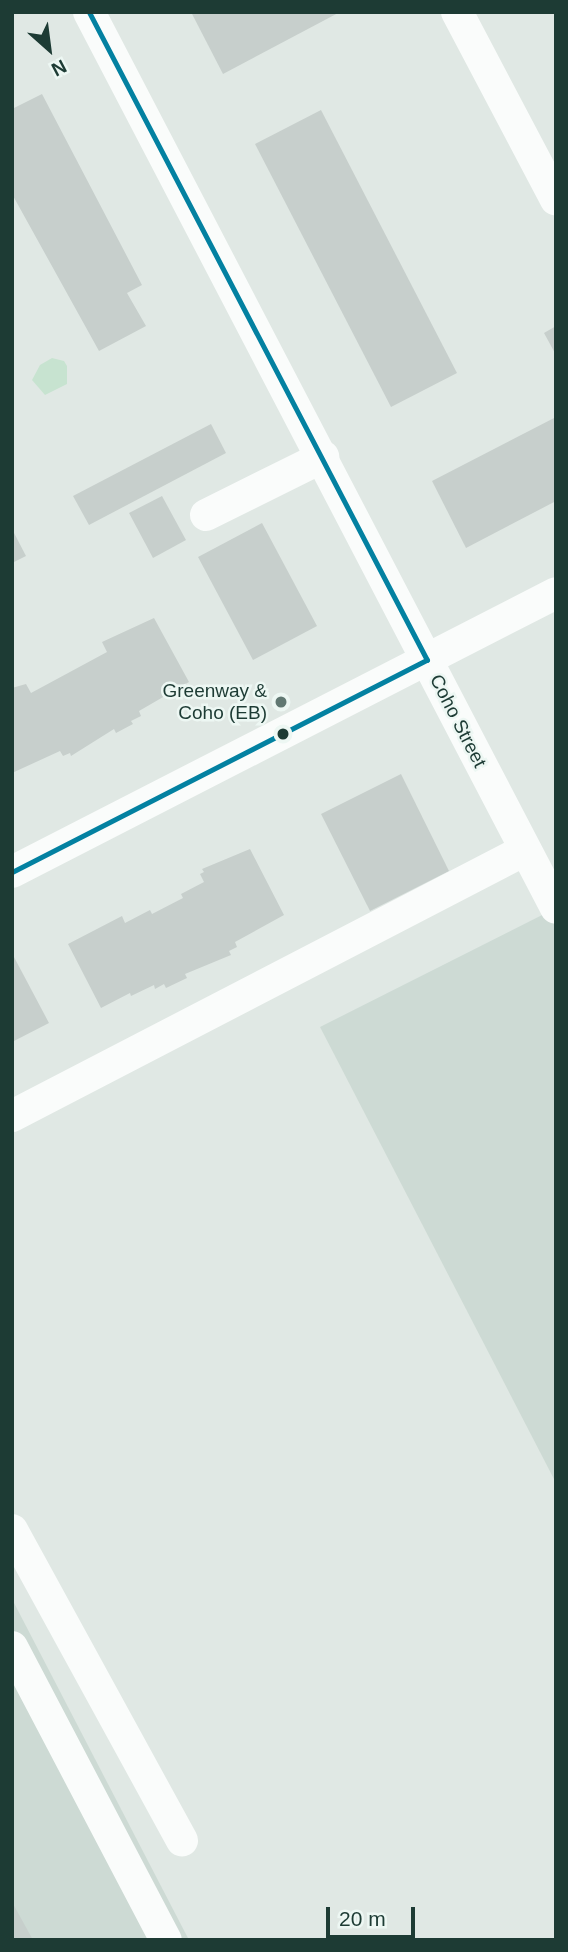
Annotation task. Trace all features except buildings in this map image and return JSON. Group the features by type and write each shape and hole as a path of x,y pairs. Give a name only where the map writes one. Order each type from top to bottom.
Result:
{"street":[{"name":"Coho Street","path":"89,12 323,457 523,851 556,908"},
{"path":"457,12 556,200"},
{"path":"206,515 323,457"},
{"path":"12,872 556,593"},
{"path":"12,1116 523,851"},
{"path":"12,1530 182,1841"},
{"path":"12,1647 166,1940"}],"shaded area":[{"path":"556,908 556,1483 320,1027"},
{"path":"12,1599 189,1940 12,1940"}],"green space":[{"path":"52,358 64,361 67,366 67,384 45,395 32,380 40,365"}],"transit line":[{"path":"12,872 427,660 89,12"}],"place":[{"name":"Greenway & Coho (EB)","path":"281,702"}]}
